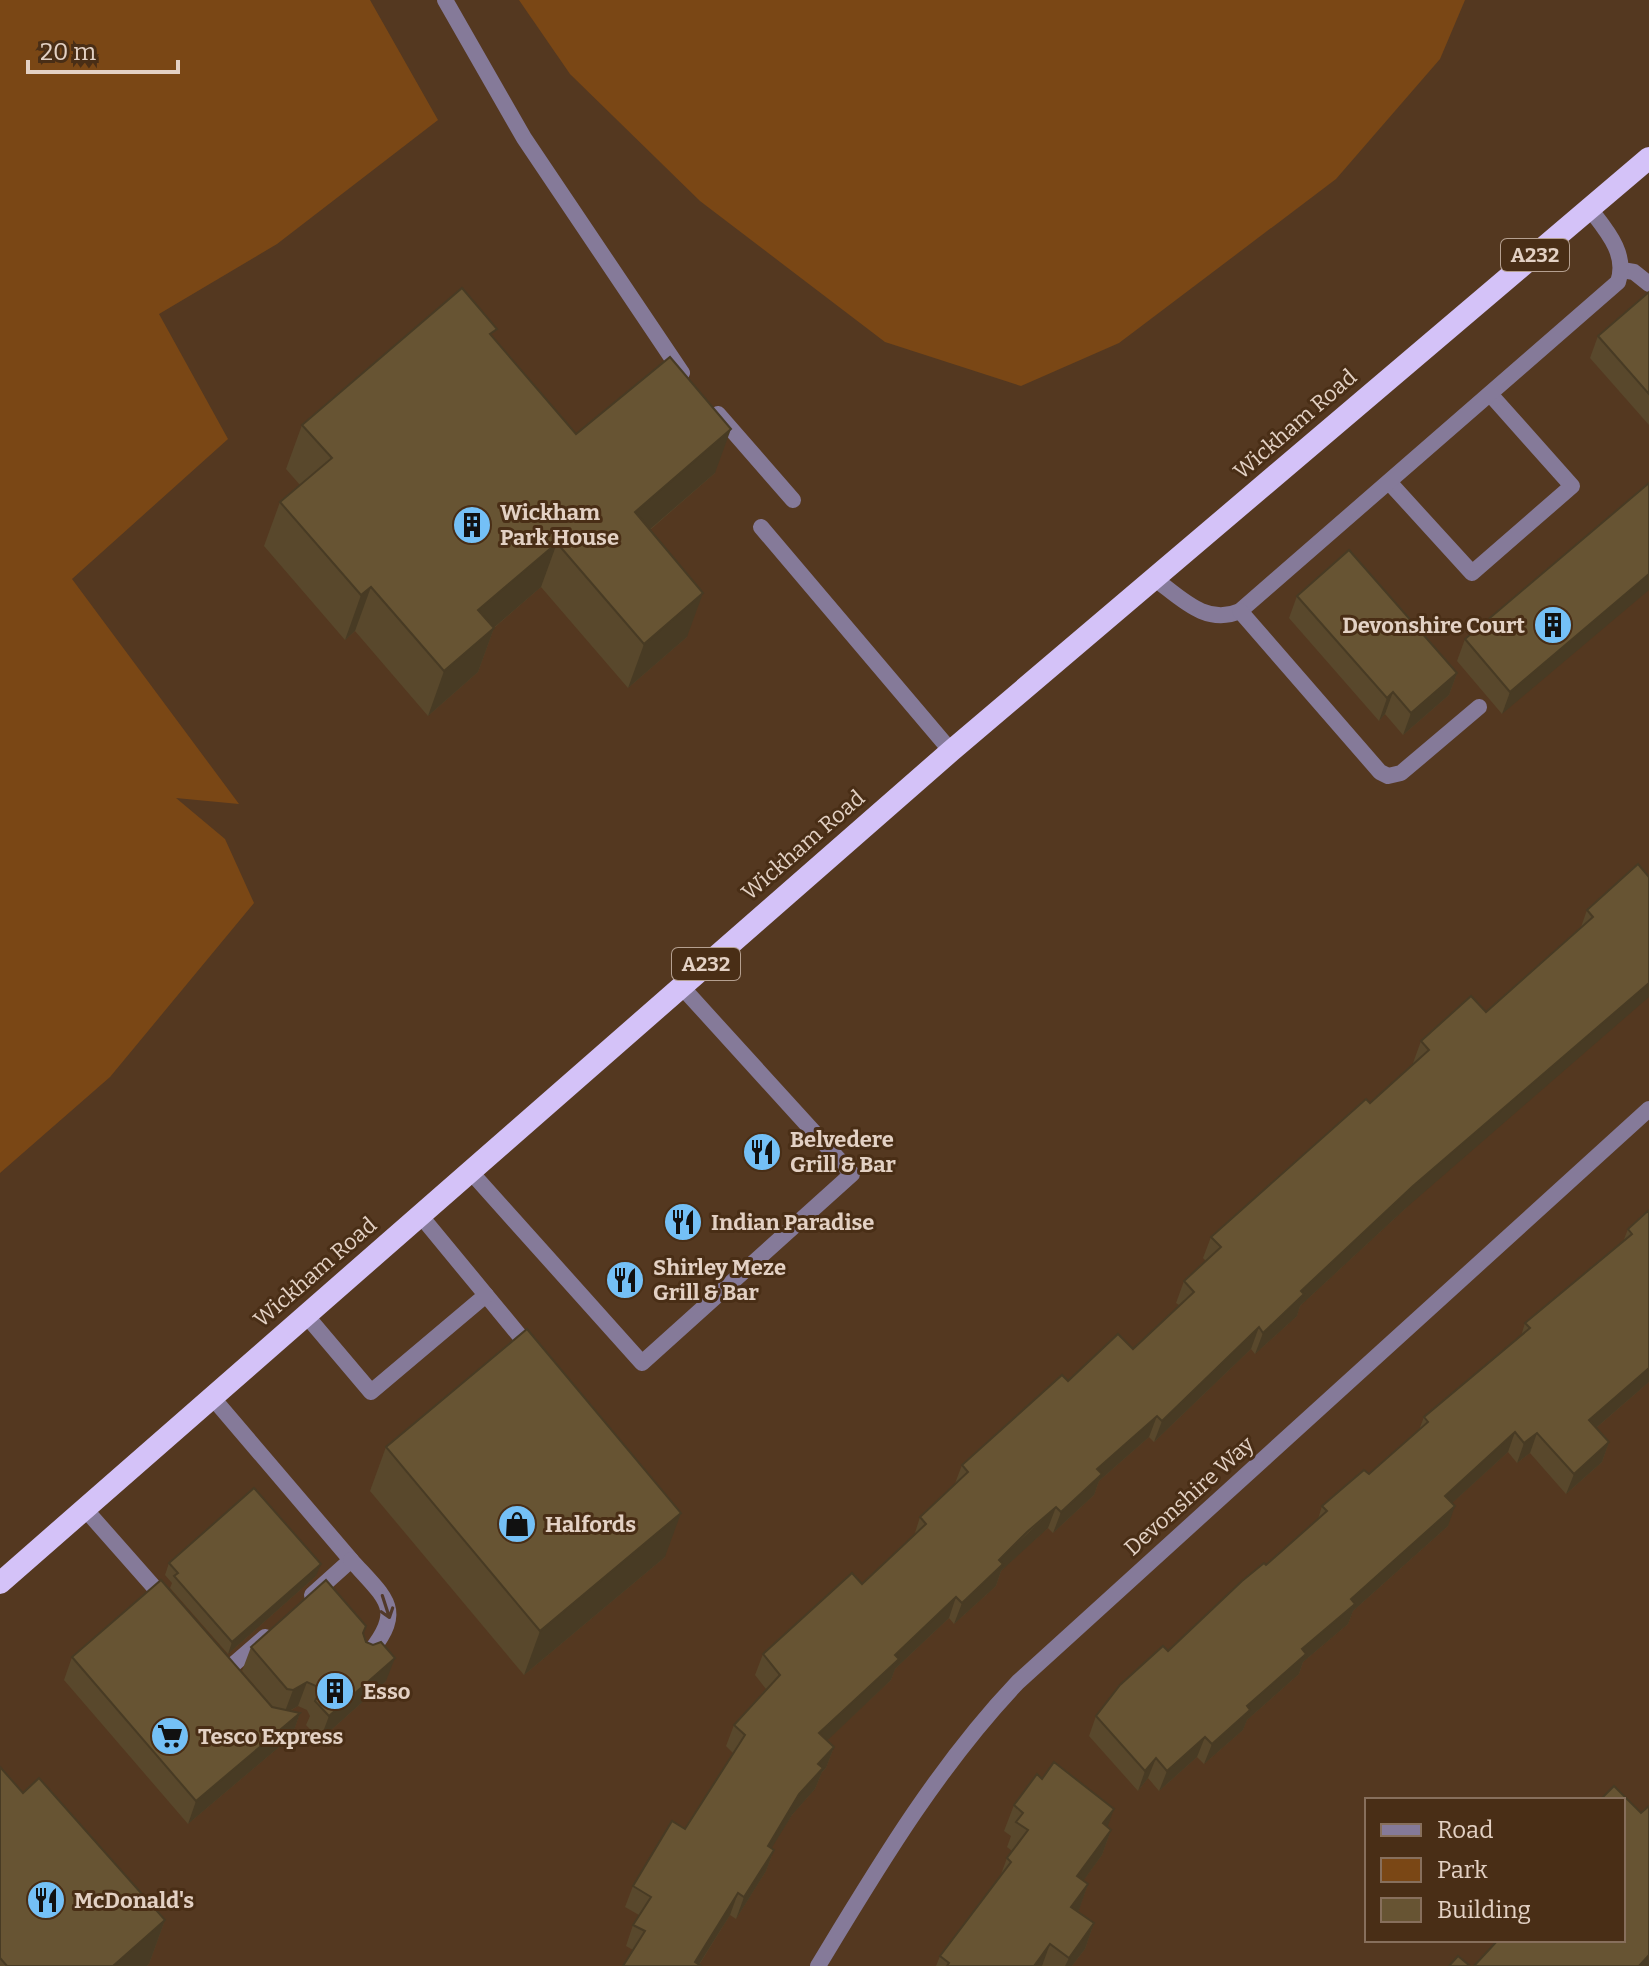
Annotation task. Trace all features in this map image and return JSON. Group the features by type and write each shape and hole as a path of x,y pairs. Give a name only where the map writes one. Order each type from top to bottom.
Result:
{"highway":[{"name":"Wickham Road","path":"0,1583 951,751 1649,158"}],"street":[{"path":"445,0 524,138 667,357 688,381"},
{"path":"1590,209 1610,236 1622,270"},
{"path":"1622,270 1634,272 1649,284"},
{"path":"1155,579 1206,614 1216,617 1240,611 1608,293 1622,270"},
{"path":"1389,482 1472,573 1494,554 1572,486 1490,394"},
{"path":"709,404 793,500"},
{"path":"761,527 951,751"},
{"path":"1240,611 1380,772 1388,776 1401,773 1479,707"},
{"path":"470,1171 642,1363 698,1315 852,1174 681,986"},
{"name":"Devonshire Way","path":"818,1966 915,1813 973,1733 1018,1682 1649,1109"},
{"path":"420,1215 544,1365"},
{"path":"305,1314 371,1392 486,1295"},
{"path":"212,1397 381,1594 391,1616 388,1631 365,1658"},
{"path":"85,1509 175,1611"},
{"path":"206,1646 232,1676 289,1615 351,1560"}],"green space":[{"path":"0,0 370,0 438,120 277,244 159,314 228,439 72,579 239,804 176,798 225,839 254,903 110,1077 0,1173"},
{"path":"519,0 1465,0 1440,59 1336,179 1119,343 1021,386 885,342 700,201 570,74"}],"building":[{"name":"Wickham Park House","path":"462,288 497,329 490,334 576,434 670,357 731,429 635,512 703,593 644,644 557,543 478,610 494,628 444,671 371,587 361,595 280,502 332,458 302,425"},
{"path":"1649,292 1649,394 1598,336"},
{"name":"Devonshire Court","path":"1649,483 1649,574 1510,692 1465,639"},
{"path":"1349,550 1457,673 1411,713 1393,692 1387,698 1297,596"},
{"path":"1638,864 1649,877 1649,983 1413,1186 1301,1291 1304,1294 1263,1333 1259,1327 1162,1421 1157,1416 1097,1469 1102,1474 1061,1512 1056,1507 1027,1532 999,1560 1003,1564 962,1603 956,1597 895,1655 899,1659 819,1733 834,1747 818,1764 823,1768 799,1794 768,1846 774,1850 744,1897 738,1893 695,1962 701,1966 623,1966 645,1931 633,1925 651,1897 633,1886 672,1821 685,1829 745,1735 734,1725 780,1675 763,1654 852,1573 862,1584 926,1524 920,1517 968,1472 962,1465 1062,1375 1068,1381 1118,1334 1133,1349 1194,1292 1184,1281 1221,1247 1211,1237 1366,1099 1370,1103 1429,1050 1421,1041 1471,996 1486,1012 1593,917 1587,910"},
{"path":"1649,1210 1649,1368 1589,1420 1609,1442 1574,1474 1537,1433 1524,1443 1515,1432 1445,1496 1455,1506 1351,1599 1355,1604 1302,1649 1306,1654 1247,1706 1250,1710 1212,1744 1205,1737 1167,1771 1156,1758 1145,1771 1096,1716 1120,1685 1163,1646 1168,1651 1242,1581 1264,1563 1266,1565 1327,1511 1322,1506 1364,1470 1369,1474 1428,1422 1424,1417 1530,1328 1525,1323 1632,1234 1628,1229"},
{"name":"Halfords","path":"527,1329 681,1513 540,1631 386,1447"},
{"path":"254,1488 321,1564 232,1642 174,1576 178,1573 169,1563"},
{"path":"161,1580 272,1707 300,1713 196,1801 72,1657"},
{"path":"326,1580 366,1626 363,1633 366,1642 373,1645 381,1642 395,1658 329,1716 315,1701 319,1693 316,1686 307,1682 293,1690 287,1689 251,1647"},
{"path":"1054,1762 1114,1809 1103,1823 1111,1830 1077,1876 1088,1884 1071,1907 1094,1923 1069,1958 1050,1944 1034,1966 947,1966 949,1963 940,1956 1011,1862 1007,1858 1028,1830 1016,1822 1023,1813 1014,1805 1037,1774 1042,1779"},
{"path":"0,1767 23,1793 39,1778 165,1920 113,1966 7,1966 0,1958"},
{"path":"1614,1786 1641,1813 1649,1806 1649,1955 1639,1966 1474,1966 1496,1942 1625,1942 1625,1798 1602,1798"},
{"path":"1458,1956 1470,1966 1449,1966"}],"place":[{"name":"Wickham Park House","path":"472,525"},
{"name":"Devonshire Court","path":"1553,625"},
{"name":"Belvedere Grill & Bar","path":"762,1152"},
{"name":"Indian Paradise","path":"683,1222"},
{"name":"Shirley Meze Grill & Bar","path":"625,1280"},
{"name":"Halfords","path":"517,1524"},
{"name":"Esso","path":"335,1691"},
{"name":"Tesco Express","path":"170,1736"},
{"name":"McDonald's","path":"46,1900"}]}
